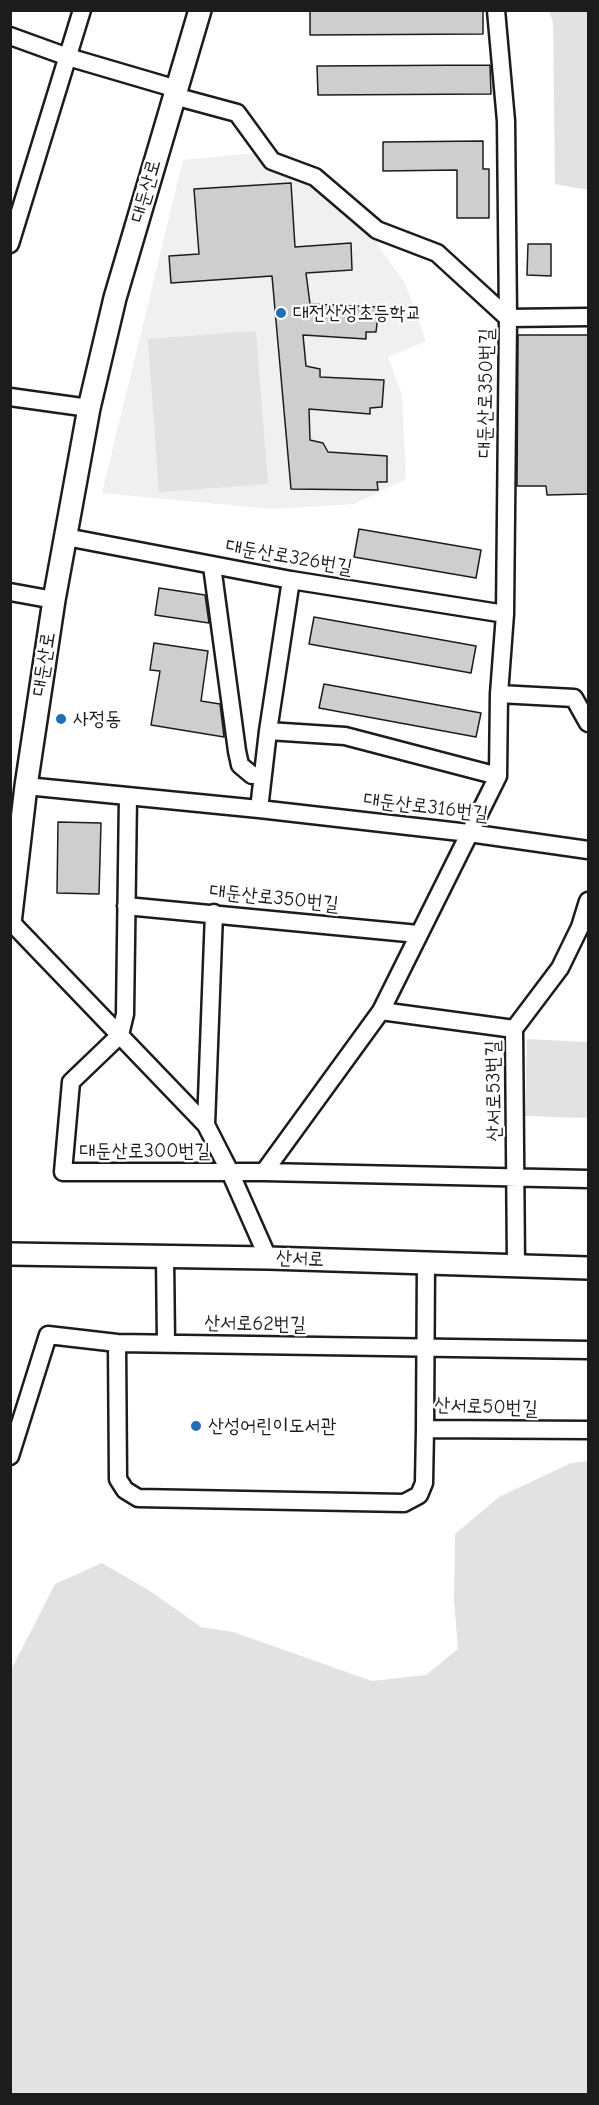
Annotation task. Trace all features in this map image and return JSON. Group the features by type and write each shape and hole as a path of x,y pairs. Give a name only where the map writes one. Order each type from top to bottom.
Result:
{"main road":[{"name":"대둔산로","path":"11,922 26,786 54,600 89,408 115,298 200,10"},
{"name":"산서로","path":"10,1254 268,1258 588,1268"}],"street":[{"path":"10,244 82,10"},
{"name":"대둔산로350번길","path":"264,1172 381,1011 498,776 499,694 504,614 508,318 506,121 496,10"},
{"path":"10,36 237,113 272,161 315,177 377,230 437,253 508,318 588,317"},
{"path":"10,397 89,408"},
{"name":"대둔산로326번길","path":"66,537 291,580 504,614"},
{"path":"212,566 237,751 240,765 252,776"},
{"path":"259,808 291,580"},
{"path":"10,592 54,600"},
{"path":"499,694 581,699 588,723"},
{"path":"268,731 345,736 498,776"},
{"name":"대둔산로316번길","path":"26,786 259,808 588,850"},
{"path":"120,1035 125,1014 128,796"},
{"name":"산서로53번길","path":"516,1266 514,1029 560,968 580,927 588,901"},
{"name":"대둔산로350번길","path":"126,906 418,934"},
{"path":"206,1125 214,913"},
{"name":"대둔산로","path":"11,922 206,1125 230,1172 268,1258"},
{"path":"381,1011 514,1029"},
{"name":"대둔산로300번길","path":"120,1035 71,1082 63,1172 264,1172 588,1179"},
{"path":"165,1257 165,1343"},
{"name":"산서로50번길","path":"426,1263 425,1429 588,1430"},
{"name":"산서로62번길","path":"10,1456 48,1335 117,1343 588,1350"},
{"path":"117,1343 118,1479 125,1490 138,1498 404,1503 419,1495 424,1483 425,1429"}],"shaded area":[{"path":"549,11 588,11 588,190 555,184 553,22"},
{"name":"대전산성초등학교","path":"256,153 312,181 367,229 406,285 426,341 388,357 402,395 406,479 354,504 272,509 102,493 183,160"},
{"path":"256,331 268,484 159,492 148,339"},
{"path":"527,1039 588,1042 588,1118 525,1116"},
{"path":"588,1461 588,2094 11,2094 11,1670 55,1584 102,1563 150,1591 201,1627 233,1632 372,1681 426,1675 458,1649 454,1600 455,1534 499,1497 571,1463"}],"building":[{"path":"310,10 483,10 483,34 310,35"},
{"path":"490,65 491,94 318,95 317,66"},
{"path":"483,141 483,169 489,169 489,218 457,218 457,170 383,171 383,142"},
{"path":"291,183 295,247 351,243 352,270 306,273 310,304 379,307 376,332 366,332 366,339 303,335 306,366 320,369 320,377 384,380 382,407 370,408 370,414 309,409 310,440 323,443 328,452 387,456 387,482 377,482 378,490 291,489 272,276 171,283 169,256 199,254 194,189"},
{"path":"528,244 551,244 551,276 527,275"},
{"path":"518,335 588,335 588,494 547,495 546,486 517,486"},
{"path":"359,529 481,550 476,578 354,557"},
{"path":"159,588 205,595 209,623 155,615"},
{"path":"314,617 476,646 471,673 309,644"},
{"path":"154,643 208,651 201,701 220,704 224,737 151,725 160,671 150,670"},
{"path":"324,684 481,713 476,737 319,708"},
{"path":"58,822 101,823 99,894 57,893"}],"place":[{"name":"대전산성초등학교","path":"281,313"},
{"name":"사정동","path":"61,719"},
{"name":"산성어린이도서관","path":"196,1426"}]}
